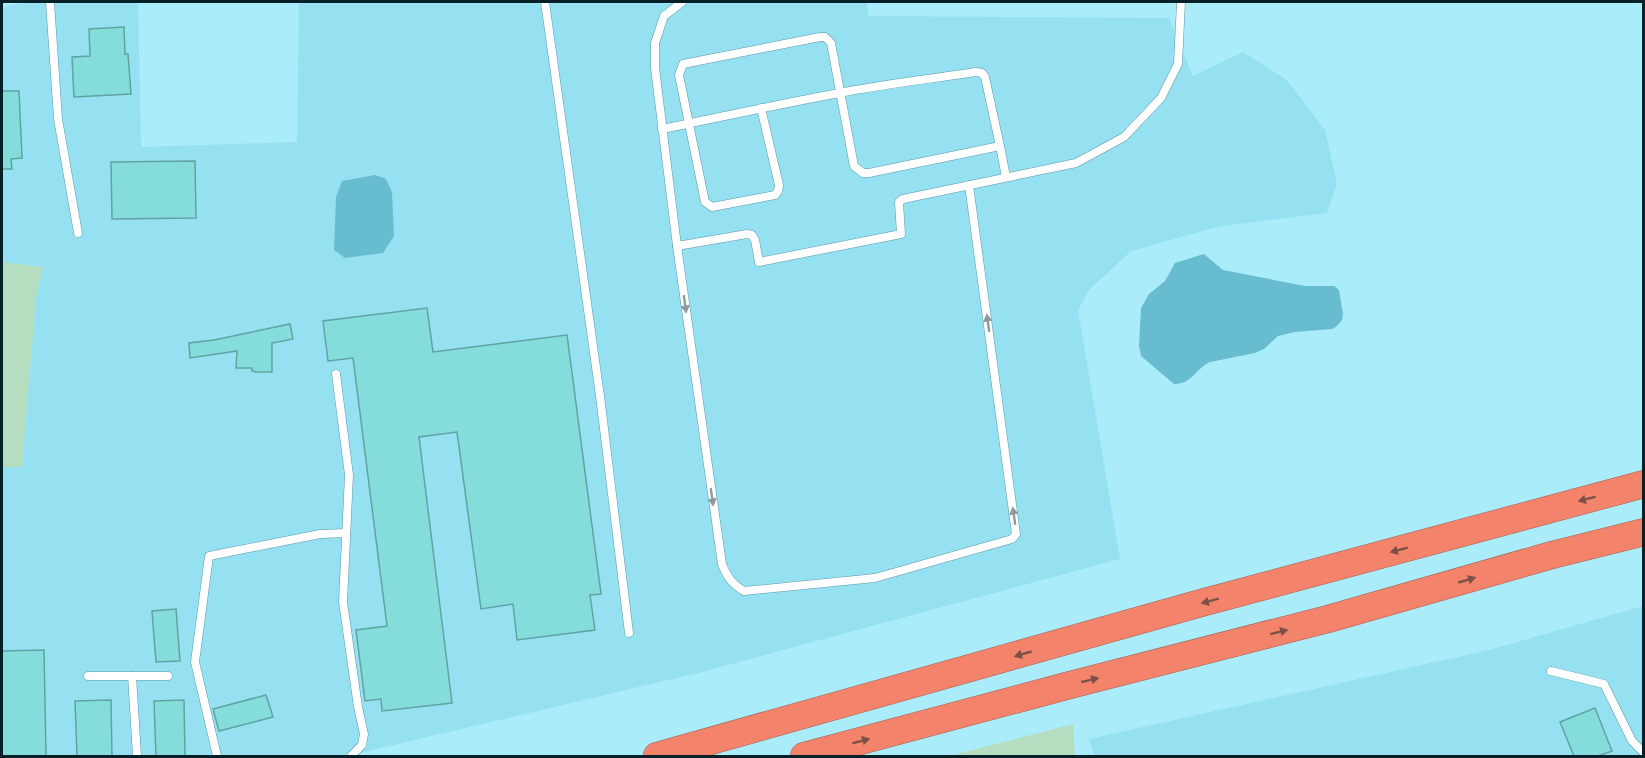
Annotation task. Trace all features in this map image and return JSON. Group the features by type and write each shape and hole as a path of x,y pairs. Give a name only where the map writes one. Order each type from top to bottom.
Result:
{"highway":[{"path":"657,756 1201,603 1644,484"},
{"path":"804,756 1328,619 1552,555 1644,532"}],"lane":[{"path":"50,2 58,119 78,233"},
{"path":"545,2 600,396 629,633"},
{"path":"682,2 664,16 655,43 655,68 677,246 722,564 734,585 744,591 875,578 1012,538 1016,534 969,185"},
{"path":"677,246 747,234 752,235 755,240 759,262 901,234 898,208 899,202 903,199 1076,163 1124,136 1161,98 1178,64 1181,2"},
{"path":"761,108 779,185 778,191 775,195 708,206 705,202 679,75 683,64 739,52 825,37 831,44 854,166 863,173 1000,146"},
{"path":"662,129 840,92 976,72 986,77 1006,177"},
{"path":"336,374 349,475 343,602 364,734 362,745 351,756"},
{"path":"217,756 195,662 210,556 320,534 346,533"},
{"path":"1551,671 1604,684 1632,741 1644,753"},
{"path":"88,676 168,676"},
{"path":"132,676 137,756"}],"shaded area":[{"path":"26,2 138,2 141,147 297,142 299,2 867,2 868,16 1169,18 1193,76 1243,52 1287,80 1325,130 1337,184 1327,213 1221,226 1131,251 1089,290 1078,310 1120,559 702,672 347,756 2,756 2,467 22,466 36,298 43,267 2,262 2,7"},
{"path":"375,175 386,179 392,192 394,236 383,253 345,258 334,250 336,197 342,181"},
{"path":"1204,254 1223,270 1305,286 1334,286 1339,290 1342,320 1332,329 1278,336 1264,349 1210,362 1190,379 1174,384 1141,356 1139,346 1141,308 1149,294 1165,281 1175,263"},
{"path":"1643,606 1643,756 1093,756 1089,739 1489,650"}],"green space":[{"path":"2,262 43,267 36,298 22,467 2,467"},
{"path":"1073,724 1075,756 949,756"}],"building":[{"path":"124,27 125,54 128,54 131,94 74,97 72,57 90,56 89,29"},
{"path":"2,91 19,91 22,158 11,159 12,169 2,169"},
{"path":"195,161 196,218 112,219 111,162"},
{"path":"427,308 433,352 567,335 601,594 590,595 595,630 517,640 513,604 481,609 457,432 419,437 452,703 382,711 381,699 365,701 356,630 387,626 353,358 328,361 323,321"},
{"path":"290,324 293,339 272,343 272,372 236,368 237,351 190,358 189,343"},
{"path":"176,609 180,661 156,662 152,611"},
{"path":"44,650 46,756 2,756 2,651"},
{"path":"266,695 273,717 219,731 213,709"},
{"path":"111,700 112,756 77,756 75,701"},
{"path":"184,700 185,756 156,756 154,701"},
{"path":"1595,708 1612,751 1598,756 1574,756 1560,722"}]}
